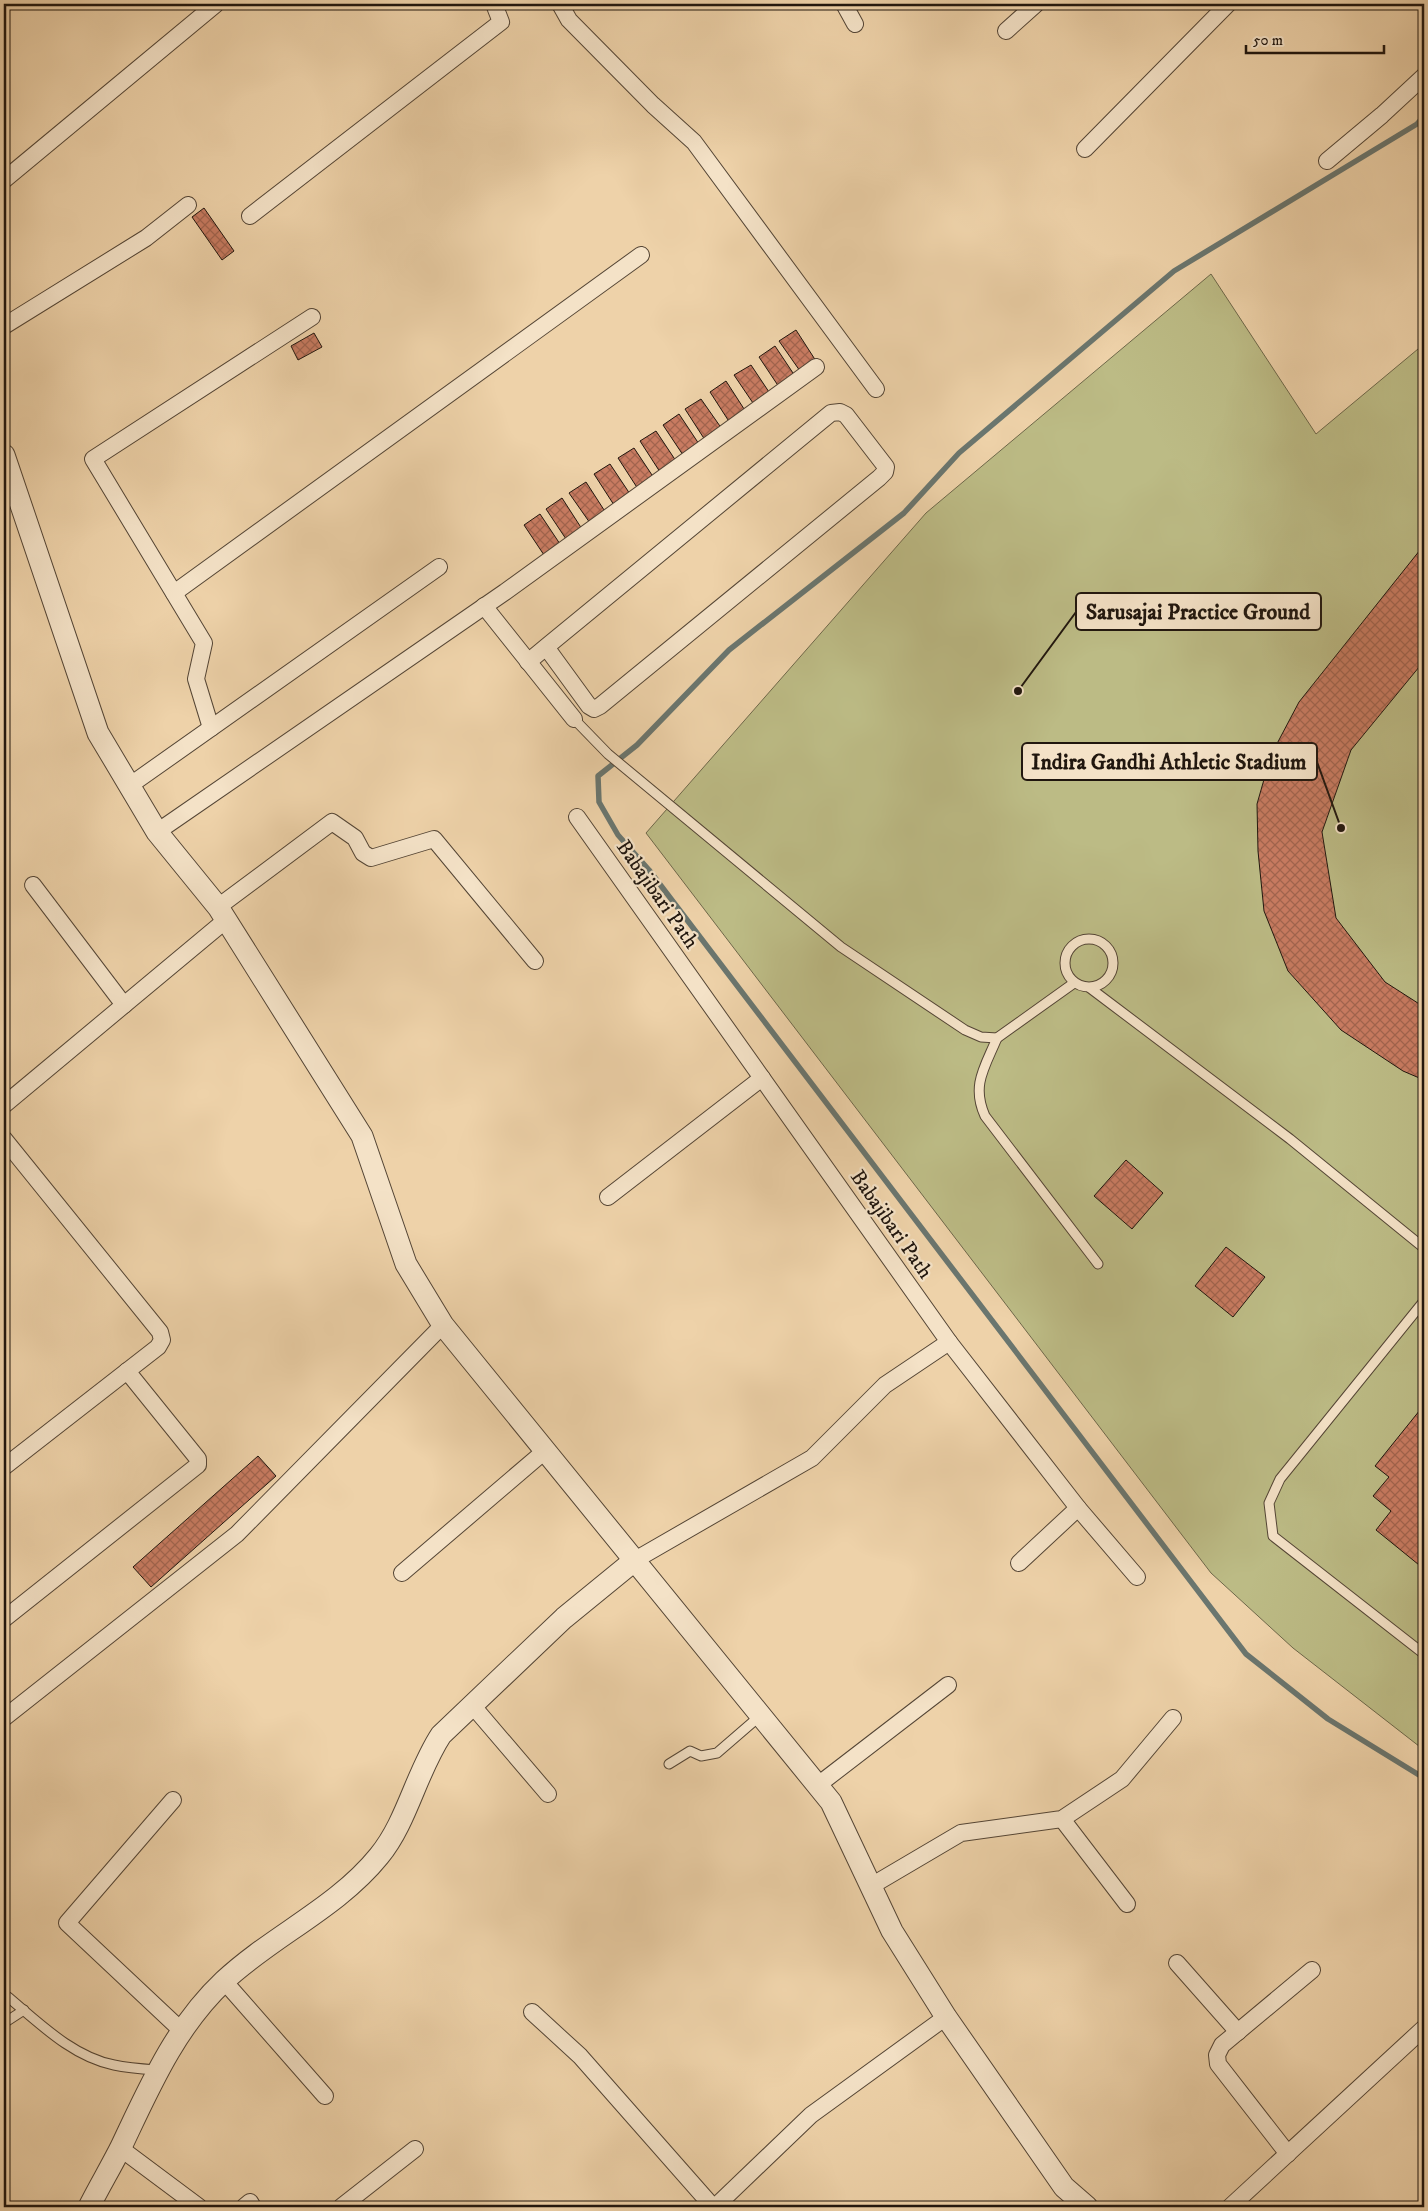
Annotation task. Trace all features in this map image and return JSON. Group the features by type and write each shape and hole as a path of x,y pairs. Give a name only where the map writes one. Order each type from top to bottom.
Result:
{"street":[{"path":"4,180 216,4"},
{"path":"250,216 501,22 494,4"},
{"path":"560,4 569,20 652,105 694,142 876,389"},
{"path":"844,4 855,24"},
{"path":"1006,31 1036,4"},
{"path":"1085,149 1228,4"},
{"path":"1327,161 1382,115 1424,76"},
{"path":"4,326 146,238 188,205"},
{"path":"174,593 641,255"},
{"path":"211,728 196,679 204,642 93,458 312,316"},
{"path":"157,832 484,606 816,367"},
{"path":"528,662 546,647 832,413 840,412 846,415 886,467 885,472 879,478 600,706 594,709 589,706 546,647"},
{"path":"4,455 98,733 157,832 222,914 362,1136 406,1264 442,1325 546,1450 831,1802 892,1931 946,2017 1077,2204"},
{"path":"129,786 438,567"},
{"path":"484,606 574,719"},
{"name":"Babajibari Path","path":"577,817 949,1342 1078,1508 1137,1577"},
{"path":"4,1105 124,1005 222,914 332,822 355,838 364,853 371,858 434,839 535,961"},
{"path":"33,885 124,1005"},
{"path":"608,1197 762,1078"},
{"path":"4,1139 160,1332 162,1340 158,1347 4,1467"},
{"path":"4,1718 237,1534 442,1325"},
{"path":"89,2207 120,2148 156,2070 191,2018 224,1981 368,1868 392,1835 429,1753 441,1735 564,1618 635,1560 812,1458 885,1385 949,1342"},
{"path":"4,1620 198,1465 198,1459 127,1371"},
{"path":"402,1573 546,1450"},
{"path":"1019,1563 1078,1508"},
{"path":"818,1785 948,1685"},
{"path":"472,1705 548,1794"},
{"path":"871,1886 961,1833 1062,1819 1122,1778 1173,1718"},
{"path":"174,1800 67,1922 182,2032"},
{"path":"1062,1819 1127,1904"},
{"path":"1177,1964 1238,2032"},
{"path":"1288,2154 1218,2064 1217,2055 1222,2045 1312,1970"},
{"path":"224,1981 324,2096"},
{"path":"532,2012 580,2056 714,2207 811,2115 946,2017"},
{"path":"1230,2207 1424,2028"},
{"path":"120,2148 199,2207"},
{"path":"341,2207 415,2149"},
{"path":"244,2207 250,2202 252,2207"}],"lane":[{"path":"574,719 608,754 842,947 965,1030 981,1037 998,1038"},
{"path":"1090,988 1104,982 1113,969 1113,961 1106,947 1092,939 1077,942 1066,954 1066,970 1074,982 1090,988 1290,1139 1424,1248"},
{"path":"1074,982 998,1038 978,1085 978,1100 985,1116 1098,1264"},
{"path":"1424,1302 1280,1479 1269,1503 1273,1536 1424,1654"},
{"path":"669,1764 690,1751 701,1756 716,1752 761,1715"},
{"path":"8,1996 51,2034 85,2054 113,2065 156,2070"},
{"path":"4,2023 24,2010"}],"shaded area":[{"path":"1211,274 1316,434 1424,344 1424,1750 1293,1648 1211,1573 646,833 926,513"}],"building":[{"path":"204,208 234,251 222,260 192,217"},
{"path":"796,330 816,361 800,371 779,341"},
{"path":"314,333 322,347 298,360 291,346"},
{"path":"775,346 795,376 779,387 759,357"},
{"path":"751,365 771,395 755,406 734,375"},
{"path":"726,381 746,412 730,423 710,392"},
{"path":"701,399 722,429 705,440 685,409"},
{"path":"679,414 699,444 683,455 663,425"},
{"path":"656,431 676,461 660,472 640,441"},
{"path":"634,448 654,478 638,489 618,458"},
{"path":"610,464 630,494 614,505 594,474"},
{"path":"586,482 606,513 590,523 569,493"},
{"path":"562,498 582,529 566,539 546,509"},
{"path":"540,514 560,544 544,555 524,525"},
{"path":"1424,545 1424,661 1351,750 1322,832 1336,918 1385,982 1424,1007 1424,1080 1403,1071 1341,1030 1288,971 1264,911 1258,851 1257,804 1271,755 1299,702"},
{"path":"1126,1160 1163,1193 1132,1229 1094,1196"},
{"path":"1226,1247 1265,1277 1233,1317 1195,1286"},
{"path":"1424,1405 1424,1569 1376,1530 1391,1511 1373,1496 1389,1477 1375,1466"},
{"path":"258,1456 276,1476 151,1587 133,1567"}],"waterway":[{"path":"1424,116 1417,124 1174,271 959,453 904,513 729,650 637,745 598,776 599,802 618,835 649,870 1246,1654 1328,1719 1424,1778"}],"place":[{"name":"Sarusajai Practice Ground","path":"1018,691"},
{"name":"Indira Gandhi Athletic Stadium","path":"1341,828"}]}
